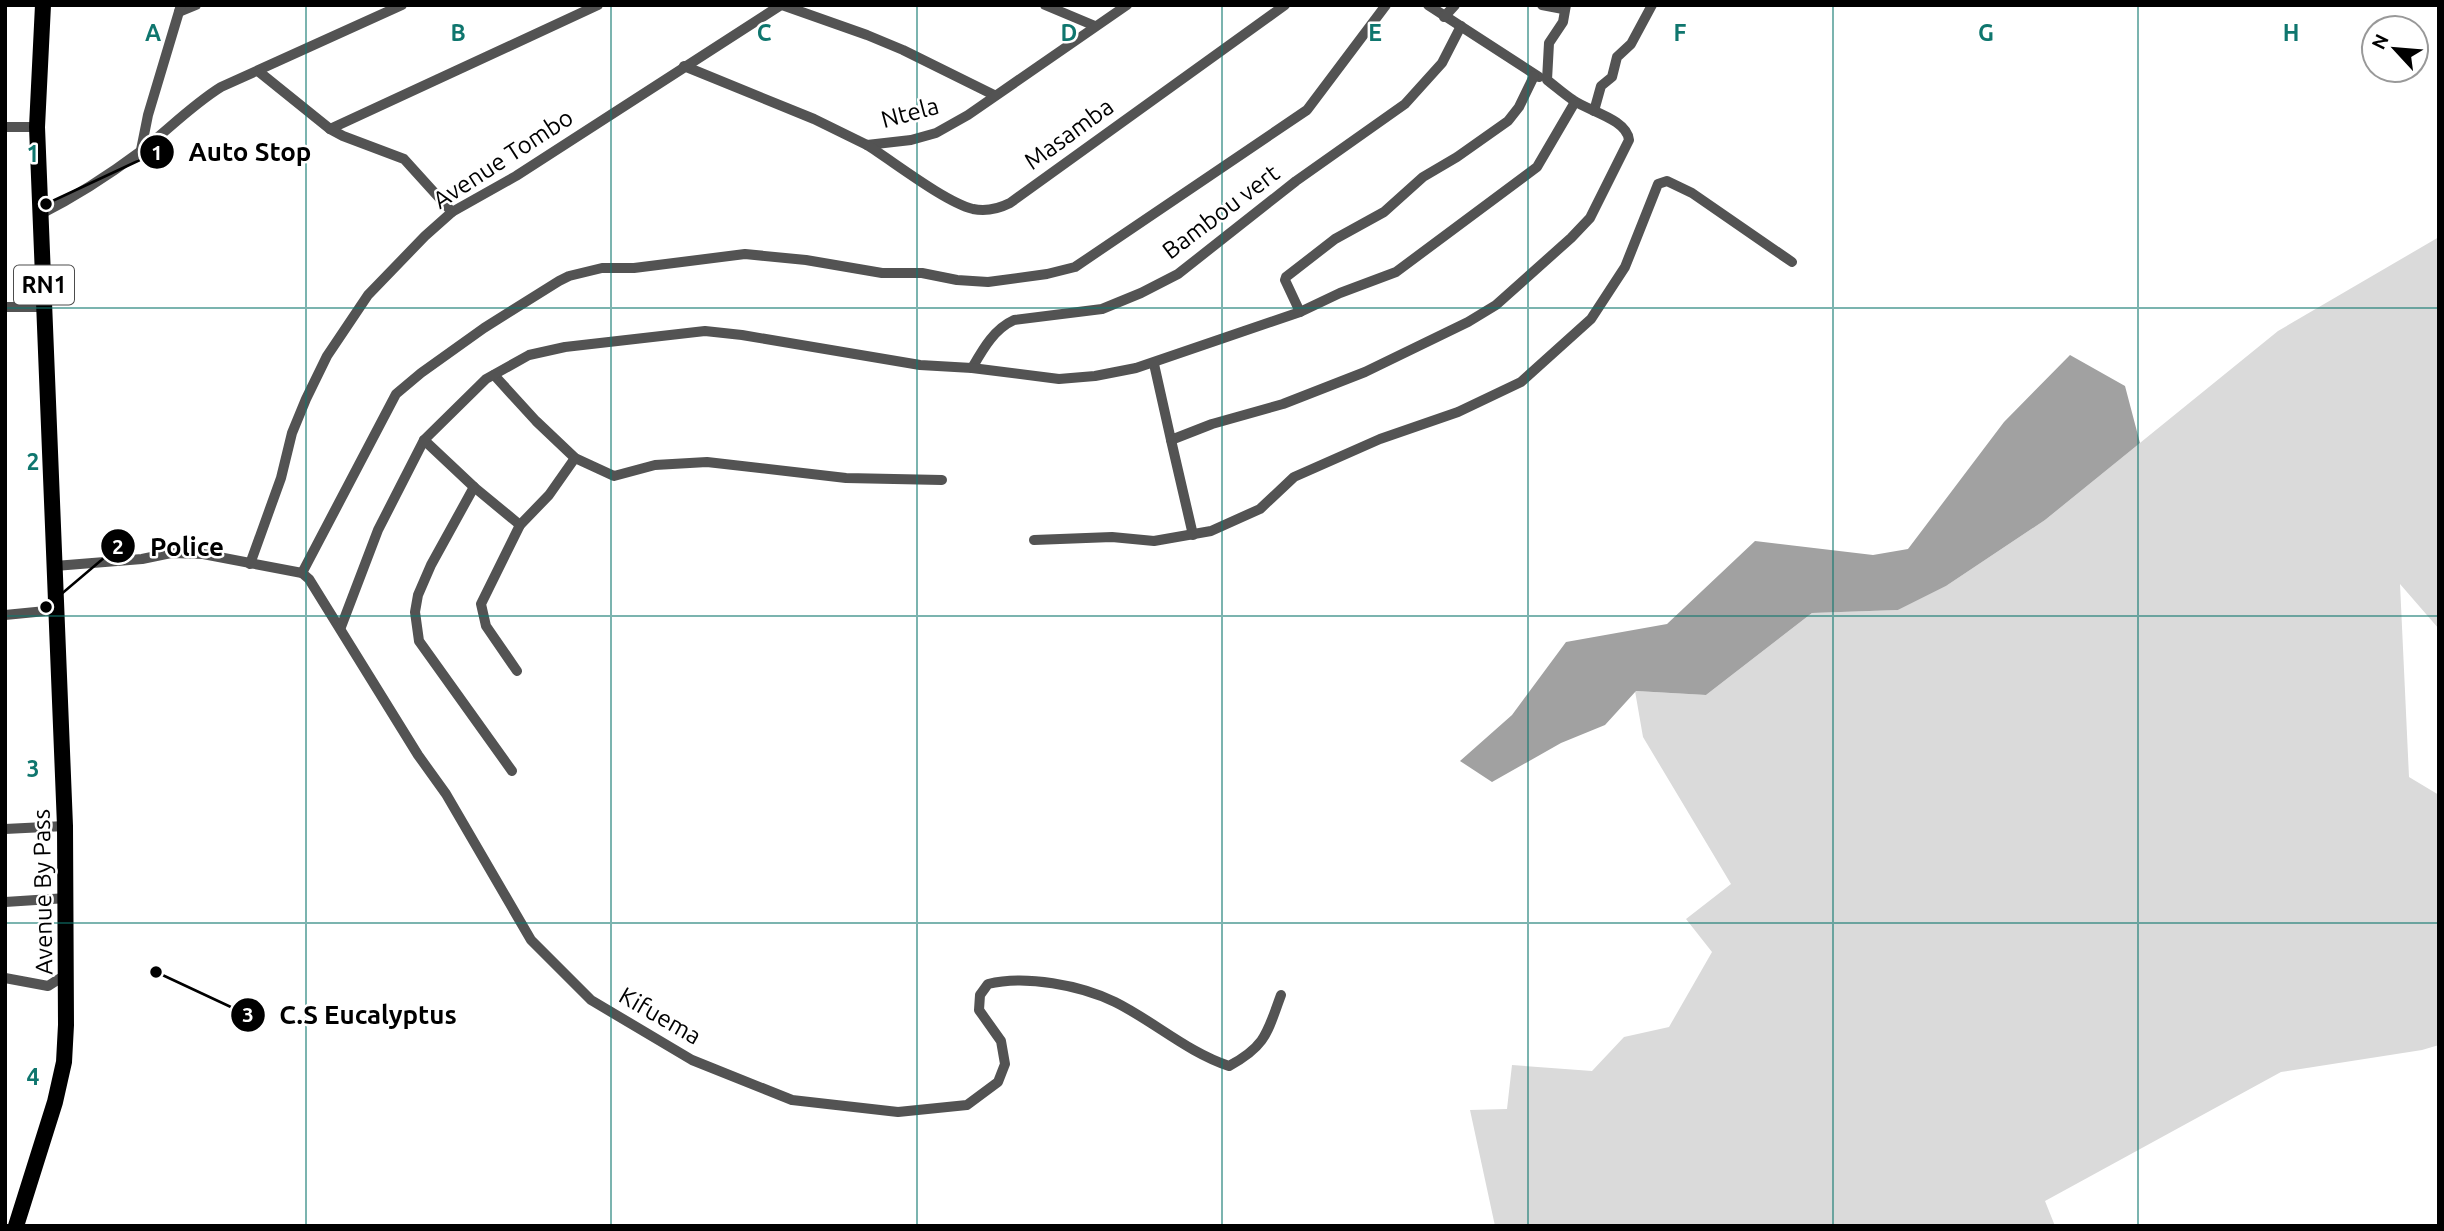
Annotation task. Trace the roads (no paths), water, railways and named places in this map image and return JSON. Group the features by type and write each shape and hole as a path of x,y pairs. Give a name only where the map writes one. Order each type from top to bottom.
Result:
{"highway":[{"name":"Avenue By Pass","path":"16,1226 44,1140 64,1062 67,974 65,826 46,307 39,215 37,127 43,5"}],"street":[{"path":"141,151 148,116 180,8 196,5"},
{"path":"39,215 81,193 141,151 201,99 221,86 402,5"},
{"path":"330,128 598,5"},
{"path":"781,5 891,45 994,95"},
{"name":"Avenue Tombo","path":"250,564 282,478 292,433 327,356 368,295 452,212 516,176 781,5"},
{"path":"1045,5 1095,26"},
{"name":"Ntela","path":"684,66 814,119 867,145 911,139 936,133 968,115 1127,5"},
{"path":"55,566 171,554 215,555 302,573 396,394 484,328 569,276 602,268 634,268 745,254 806,260 882,273 922,273 957,280 988,282 1075,267 1307,110 1386,5"},
{"path":"1171,440 1212,424 1283,404 1365,372 1468,322 1496,305 1590,218 1629,140 1628,133 1622,126 1575,102 1546,80 1534,76 1428,5"},
{"path":"1444,17 1455,5"},
{"path":"1542,5 1564,7 1563,22 1549,43 1546,55 1546,80"},
{"path":"1594,111 1601,86 1612,77 1617,57 1631,44 1652,5"},
{"name":"Masamba","path":"867,145 954,201 972,209 998,209 1282,6"},
{"name":"Bambou vert","path":"972,368 1004,324 1014,320 1102,309 1178,274 1296,181 1405,104 1442,63 1461,26"},
{"path":"258,71 343,136 404,159 452,212"},
{"path":"1300,312 1286,277 1335,239 1384,212 1423,177 1508,121 1519,107 1534,76"},
{"path":"341,627 378,530 424,440 461,402 494,374 529,355 565,347 705,331 919,365 972,368 1059,379 1154,364 1300,312 1395,272 1537,167 1575,102"},
{"path":"5,127 37,127"},
{"path":"1034,540 1112,537 1154,541 1211,531 1260,509 1294,478 1380,439 1458,412 1521,382 1591,319 1625,267 1658,184 1667,181 1692,193 1792,262"},
{"path":"5,307 46,307"},
{"path":"1154,364 1193,535"},
{"path":"494,374 536,421 575,458 614,476 655,464 707,462 846,478 942,480"},
{"path":"424,440 520,525"},
{"path":"517,671 486,626 481,604 520,525 549,495 575,458"},
{"path":"474,487 431,565 418,595 415,612 418,641 512,771"},
{"name":"Kifuema","path":"302,573 309,579 341,627 418,755 446,794 531,940 590,1000 692,1060 792,1100 898,1112 967,1105 998,1082 1005,1064 1001,1041 979,1010 980,995 988,984 1004,981 1053,983 1114,1002 1205,1058 1229,1066 1252,1053 1267,1032 1280,995"},
{"path":"5,615 56,610"},
{"path":"5,829 65,826"},
{"path":"5,902 67,898"},
{"path":"5,978 48,986 67,974"}],"place":[{"name":"Auto Stop","path":"46,204"},
{"name":"Police","path":"46,607"},
{"name":"C.S Eucalyptus","path":"156,972"}]}
